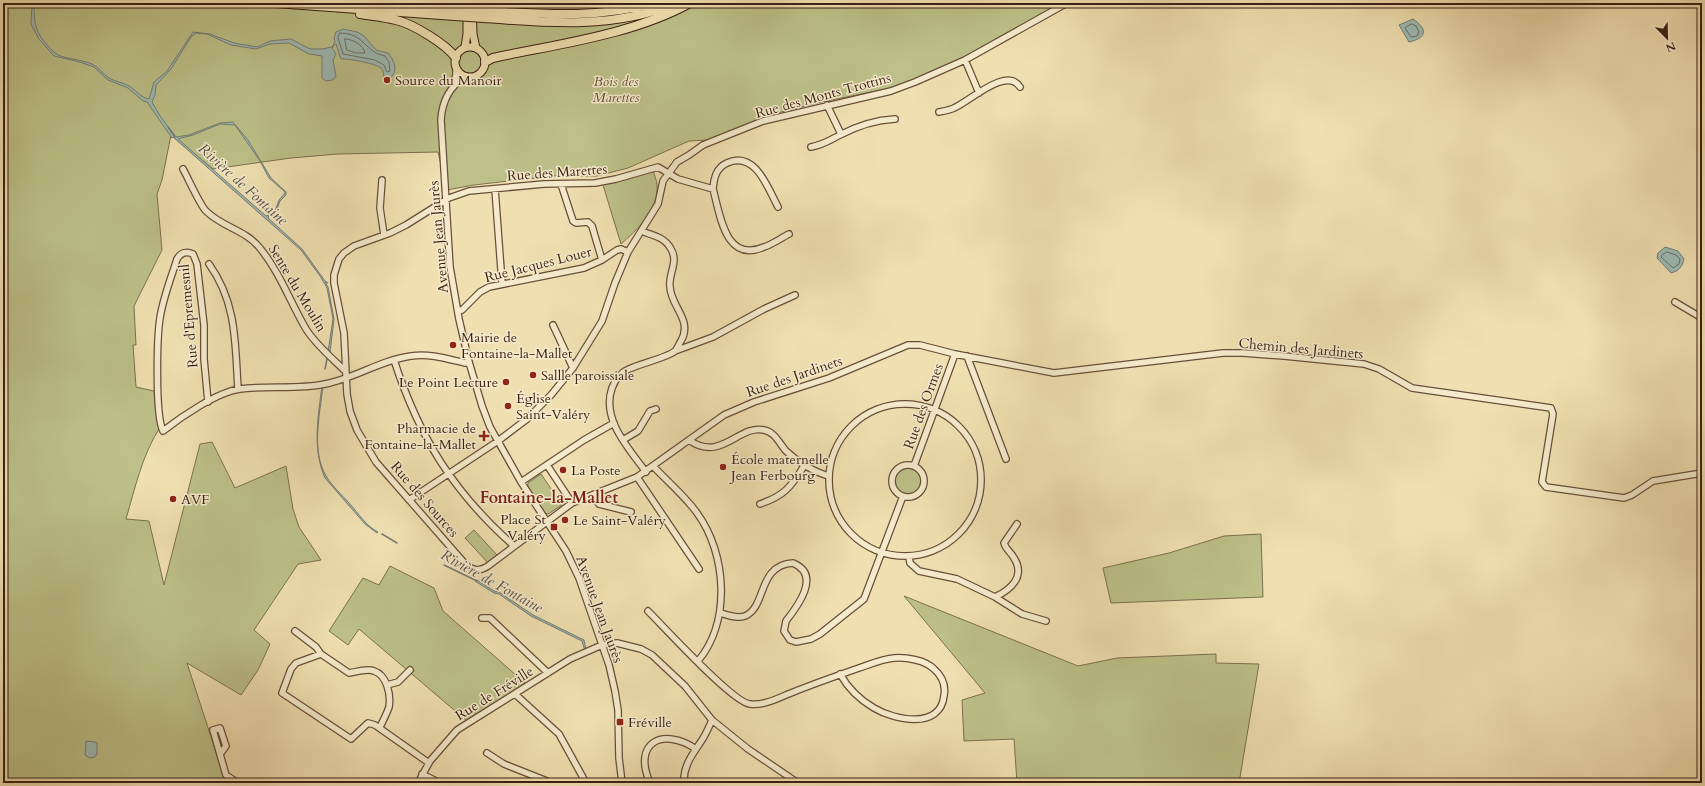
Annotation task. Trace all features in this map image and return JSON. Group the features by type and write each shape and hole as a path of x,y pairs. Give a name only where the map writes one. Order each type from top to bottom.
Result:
{"highway":[{"path":"275,3 455,12"},
{"path":"370,3 559,23 594,22 638,15 676,3"},
{"path":"484,15 586,14 630,9 654,3"},
{"path":"485,62 493,58 642,24 673,12 690,3"},
{"path":"290,4 398,20 436,41 452,53 456,63"}],"main road":[{"path":"465,48 467,34 467,3"},
{"path":"472,3 473,34 476,48 483,54 485,62 483,69 478,75 470,77 466,76 459,71 456,63 461,50 465,48 476,48"}],"street":[{"name":"Rue des Monts Trottins","path":"409,500 498,441 527,419 551,395 573,368 602,321 615,283 628,252 658,204 660,187 677,162 703,145 764,121 891,90 915,82 965,60 1067,3"},
{"path":"965,60 979,93"},
{"name":"Avenue Jean Jaurès","path":"453,88 456,75 456,63"},
{"name":"Avenue Jean Jaurès","path":"466,76 453,88 446,99 442,112 445,201 450,267 458,311 482,406 498,441 521,482 573,564 609,665 617,700 619,758 622,783"},
{"path":"939,112 954,109 979,93 1004,81 1012,80 1017,82 1020,87"},
{"path":"827,105 841,134"},
{"path":"811,147 823,145 841,134 860,126 883,120 895,120"},
{"path":"778,207 760,173 746,161 732,161 725,164 718,170 714,177 713,189 724,231 730,241 739,248 752,250 764,248 789,234"},
{"name":"Rue des Marettes","path":"384,235 406,225 445,201 469,191 495,188 600,182 616,179 656,167 678,179 713,189"},
{"name":"Sente du Moulin","path":"183,169 206,211 226,225 251,238 262,251 280,277 306,328 324,351 345,371"},
{"path":"382,180 380,208 384,235"},
{"path":"561,184 573,221 576,223 588,222 592,226 602,260"},
{"path":"495,188 502,283"},
{"path":"641,231 658,236 665,241 671,248 674,256 674,264 669,281 670,289 671,296 684,321 685,334 675,351"},
{"name":"Rue des Sources","path":"384,235 349,249 339,259 336,267 334,283 344,333 345,378 350,411 357,430 366,447 376,462 409,500 467,566 472,569 482,570 546,521"},
{"name":"Rue Jacques Louer","path":"458,311 462,310 480,292 489,286 584,268 602,260 617,250 621,249 628,252"},
{"name":"Rue d'Epremesnil","path":"186,252 193,254 197,264 204,325 204,359 208,402 163,430 158,397 160,318 177,259 182,253 186,252"},
{"path":"209,264 225,292 231,312 238,389"},
{"path":"646,472 623,440 614,423 609,401 613,385 618,376 628,369 724,332 764,309 795,295"},
{"path":"1675,302 1702,318"},
{"path":"553,325 573,368"},
{"path":"685,334 690,340 696,343"},
{"name":"Rue des Jardinets","path":"546,521 572,503 637,478 724,415 754,402 830,378 908,345 920,345 955,354 1042,372"},
{"name":"Chemin des Jardinets","path":"1042,372 1065,373 1195,356 1243,352 1364,364 1379,369 1412,388 1550,408 1553,414 1542,482 1546,487 1624,498 1632,495 1653,481 1702,473"},
{"name":"Rue des Ormes","path":"914,466 955,354"},
{"path":"208,402 238,389 326,384 412,355 428,355 465,363 470,362"},
{"path":"967,356 1006,459"},
{"path":"394,360 408,401 431,449 478,513 514,546"},
{"path":"893,404 914,404 934,409 949,417 958,425 972,442 980,464 982,475 981,492 976,509 971,519 956,537 942,547 926,554 909,557 881,553 863,545 848,532 836,515 830,496 828,476 832,455 842,437 856,422 873,410 893,404"},
{"path":"623,440 638,431 650,411 656,409"},
{"path":"521,482 584,440 614,423"},
{"path":"689,440 696,445 714,447 724,445 753,430 765,430 771,433 786,450 804,466 828,476"},
{"name":"Rue des Ormes","path":"907,465 914,466 923,474 924,484 918,494 903,496 893,486 894,475 901,467 907,465"},
{"path":"547,466 572,503"},
{"path":"760,504 773,500 786,491 804,466"},
{"path":"654,467 690,504 706,527 715,549 719,565 721,586 720,613 711,639 698,661"},
{"path":"637,478 699,569"},
{"path":"592,495 599,504 631,512"},
{"path":"720,613 740,617 749,614 753,610 766,580 772,573 781,566 793,563 802,568 806,580 806,587 804,596 786,621 784,631 790,640 796,642 811,639 820,634 864,599 903,496"},
{"path":"995,597 1011,589 1018,574 1017,563 1005,548 1004,542 1017,524"},
{"path":"909,557 910,563 919,571 957,579 995,597 1022,614 1046,621"},
{"path":"648,611 735,697 742,702 750,704 764,703 840,674 883,660 896,658 908,659 931,666 938,672 942,679 944,697 938,710 931,716 916,720 902,719 884,714 873,708 854,693 840,674"},
{"path":"482,618 490,618 548,673"},
{"path":"295,631 316,647 321,654 349,673 367,670 374,671 381,676 387,685 389,707 380,727"},
{"path":"602,645 617,643 641,649 652,655 685,686 712,720 748,749 798,783"},
{"name":"Rue de Fréville","path":"418,783 422,774 440,748 457,730 570,659 602,645"},
{"path":"321,654 296,663 290,670 282,693 352,739 368,724 380,727 429,763"},
{"path":"387,685 398,682 410,670"},
{"path":"515,694 559,734 586,783"},
{"path":"684,783 684,771 689,758 703,738 712,720"},
{"path":"650,783 644,764 646,751 651,744 673,738 685,742 696,749"},
{"path":"487,753 504,764 552,783"},
{"path":"220,754 226,775 238,783"},
{"path":"422,774 440,783"}],"green space":[{"name":"Bois des Marettes","path":"3,3 1064,3 957,61 913,81 891,88 781,112 709,140 689,141 628,168 597,176 553,176 474,185 447,190 438,152 338,154 291,158 213,169 171,135 162,180 157,194 162,250 134,306 136,345 133,345 136,387 154,391 159,429 143,461 126,519 149,521 164,585 200,444 212,442 235,488 286,466 293,509 299,527 321,560 298,564 254,630 270,644 258,670 241,695 187,663 226,783 3,783"},
{"path":"653,170 657,181 657,194 651,211 640,226 621,244 603,185"},
{"path":"908,467 918,471 922,481 918,491 908,495 898,491 894,481 898,471"},
{"path":"541,474 562,505 548,514 545,513 528,487 528,483"},
{"path":"474,530 497,555 488,563 465,538"},
{"path":"1261,534 1263,597 1111,603 1103,568 1169,553 1224,536"},
{"path":"390,566 434,588 443,611 525,683 467,721 359,629 348,645 329,631 363,578 379,585"},
{"path":"904,596 1078,666 1117,658 1216,654 1216,663 1259,664 1239,783 1017,783 1014,739 964,741 962,700 985,693"}],"water":[{"path":"32,3 34,3 37,30 43,40 54,52 66,58 92,64 109,78 127,85 143,97 149,99 154,82 167,71 193,32 210,34 234,43 257,47 270,41 291,39 310,49 322,49 332,47 335,42 334,38 336,32 343,29 357,32 364,36 376,50 388,53 394,62 395,69 389,82 384,82 384,75 380,67 350,59 341,59 336,44 332,48 336,54 333,60 336,76 333,80 326,81 322,78 322,56 309,54 289,43 270,44 256,49 231,45 207,34 196,33 191,37 171,69 156,85 155,95 152,102 160,116 176,137 189,135 220,123 233,122 248,140 271,178 286,192 286,195 280,201 276,212 269,215 268,218 302,249 328,283 325,282 328,287 334,319 330,353 328,352 333,319 327,288 301,250 173,137 172,138 147,102 143,101 128,88 108,80 94,67 54,56 39,39 31,24","holes":["220,124 235,125 260,161 269,178 285,192 279,200 275,211 266,216 178,139 193,135"]},
{"path":"1413,19 1421,26 1423,33 1419,38 1409,42 1399,25"},
{"path":"1665,247 1678,251 1684,259 1680,268 1671,273 1657,258 1658,253"},
{"path":"322,386 318,432 321,466 331,483 366,523 378,532 377,533 365,524 325,478 321,467 318,455 317,444 317,432"},
{"path":"477,580 494,591 499,592 533,615 584,640 586,650 585,651 582,641 531,616 499,594 494,593 475,581"},
{"path":"86,741 97,743 97,754 95,757 90,758 85,755"}],"waterway":[{"name":"Rivière de Fontaine","path":"168,127 175,137"},
{"name":"Rivière de Fontaine","path":"325,369 327,359"},
{"name":"Rivière de Fontaine","path":"382,534 397,543"},
{"name":"Rivière de Fontaine","path":"444,565 477,581"}],"place":[{"name":"Source du Manoir","path":"387,80"},
{"name":"Mairie de Fontaine-la-Mallet","path":"453,345"},
{"name":"Sallle paroissiale","path":"533,375"},
{"name":"Le Point Lecture","path":"506,382"},
{"name":"Église Saint-Valéry","path":"508,406"},
{"name":"Pharmacie de Fontaine-la-Mallet","path":"484,436"},
{"name":"École maternelle Jean Ferbourg","path":"723,467"},
{"name":"La Poste","path":"563,470"},
{"name":"AVF","path":"173,499"},
{"name":"Le Saint-Valéry","path":"565,520"},
{"name":"Place St Valéry","path":"554,527"},
{"name":"Fréville","path":"620,722"}],"district":[{"name":"Fontaine-la-Mallet","path":"549,497"}]}
